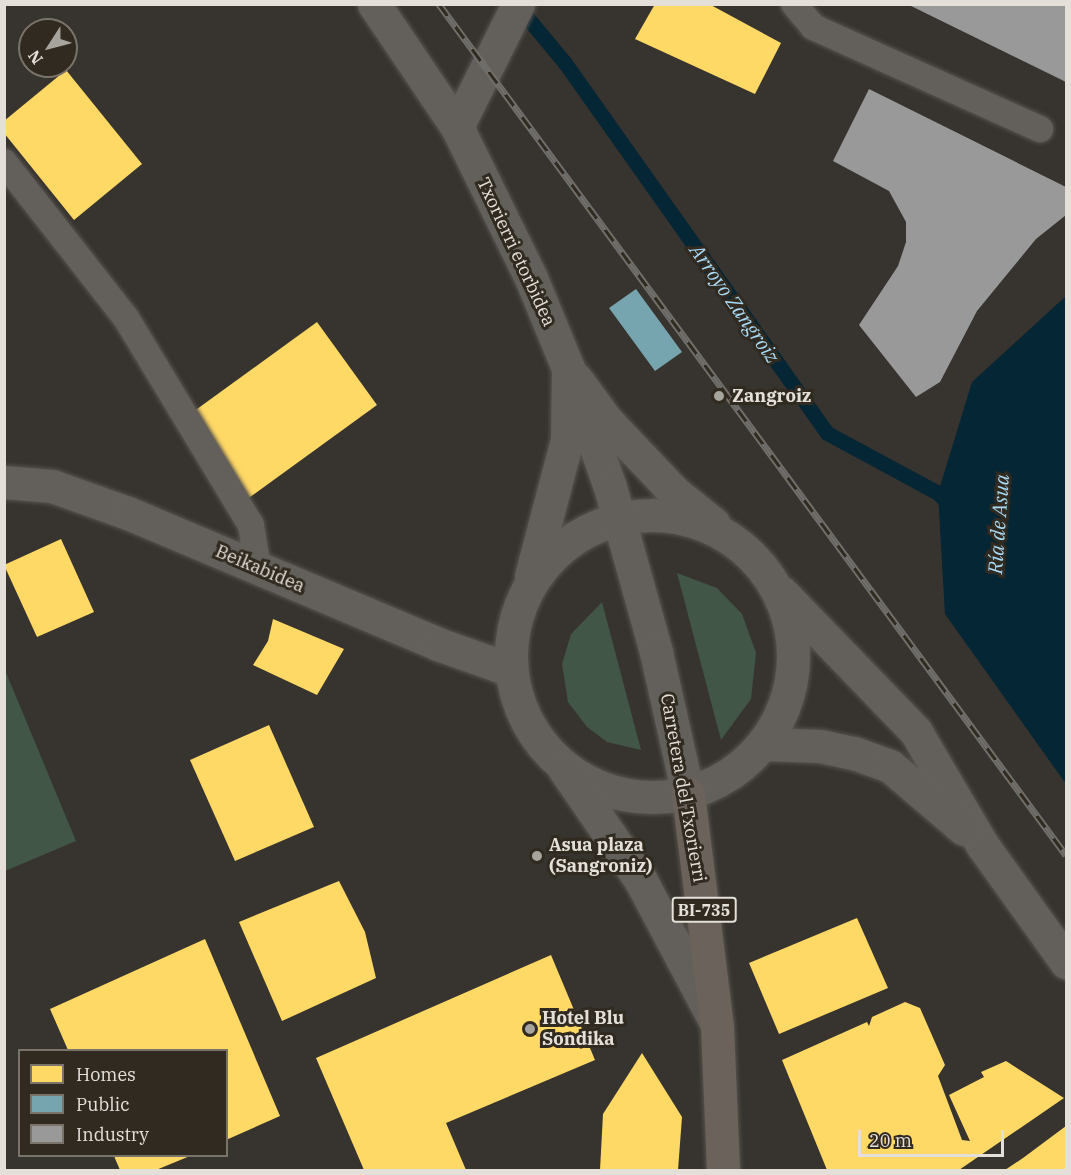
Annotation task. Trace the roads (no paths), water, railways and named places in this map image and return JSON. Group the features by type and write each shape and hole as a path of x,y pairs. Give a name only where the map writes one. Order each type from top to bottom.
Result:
{"main road":[{"name":"Carretera del Txorierri","path":"688,794 717,1026 723,1170"}],"street":[{"name":"Txorierri etorbidea","path":"374,4 457,127 531,278 568,368 619,519"},
{"path":"457,127 518,4"},
{"path":"568,368 606,420 674,492 736,542 776,587 916,732 983,846 1066,962"},
{"path":"568,368 567,440 514,630 511,670 520,705 536,737 560,764 640,879 717,1026"},
{"name":"Beikabidea","path":"4,482 52,486 128,513 438,644 511,670"},
{"path":"526,592 550,559 565,546 581,534 619,519 652,515 700,523 736,542"},
{"name":"Carretera del Txorierri","path":"619,519 656,652 688,794"},
{"path":"560,764 589,782 620,794 657,798 688,794 730,776 764,744 784,708 794,668 790,626 776,587"},
{"path":"764,744 820,746 854,753 890,766 983,846"}],"lane":[{"path":"794,4 813,27 1040,129"},
{"path":"4,162 126,318 251,525 258,569"}],"water":[{"name":"Ría de Asua","path":"1066,296 1066,784 945,614 938,493 972,382"}],"waterway":[{"name":"Arroyo Zangroiz","path":"516,4 565,63 827,433 938,493 951,507"}],"railway":[{"path":"439,4 1066,855"}],"place":[{"name":"Zangroiz","path":"719,396"},
{"name":"Asua plaza (Sangroniz)","path":"537,856"},
{"name":"Hotel Blu Sondika","path":"530,1029"}]}
